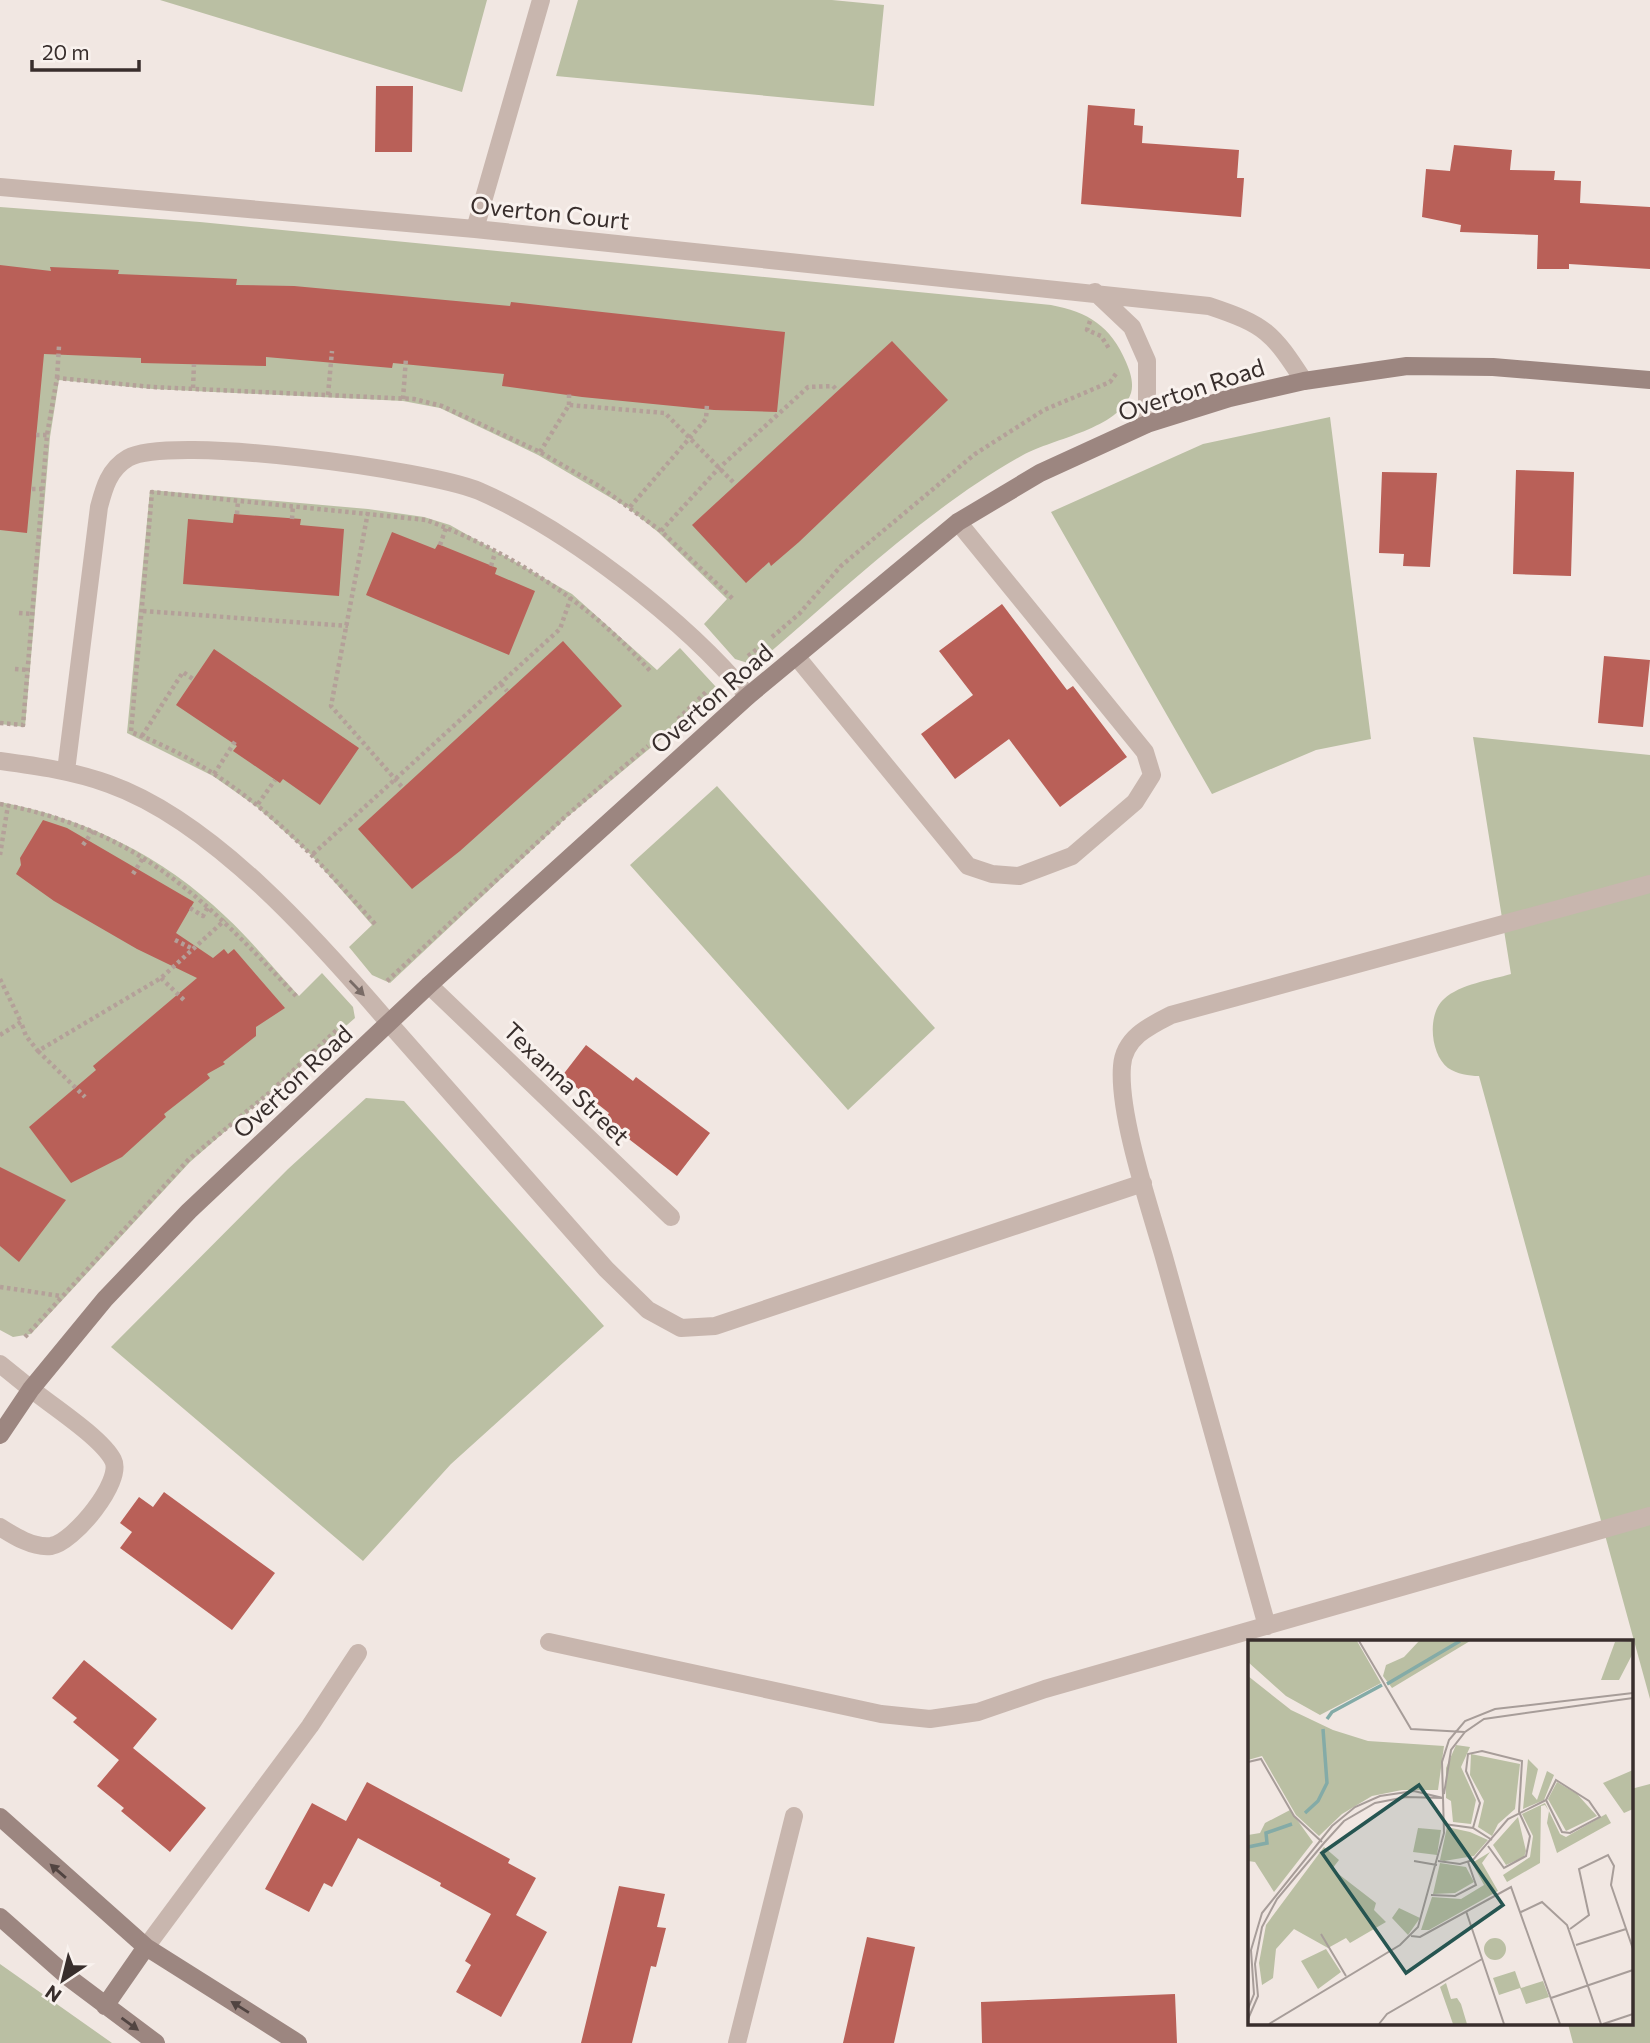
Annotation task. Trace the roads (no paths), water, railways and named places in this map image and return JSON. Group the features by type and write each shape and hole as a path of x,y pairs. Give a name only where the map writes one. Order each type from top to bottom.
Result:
{"street":[{"path":"475,229 541,0"},
{"name":"Overton Court","path":"0,187 475,229 1209,306 1244,317 1275,337 1304,381"},
{"path":"1095,292 1132,327 1147,362 1147,424"},
{"name":"Overton Road","path":"0,1435 31,1389 105,1298 189,1211 429,985 748,696 958,522 1040,472 1147,424 1230,398 1304,381 1408,366 1493,366 1650,380"},
{"path":"66,771 99,507 107,478 127,458 155,450 298,458 391,468 478,491 555,534 650,600 717,660 748,696"},
{"path":"796,656 968,866 992,874 1019,876 1072,856 1135,802 1152,775 1145,752 958,522"},
{"path":"0,761 66,771 111,784 169,815 214,845 273,899 389,1023 606,1269 648,1310 681,1328 715,1326 1143,1183"},
{"path":"1267,1626 1143,1183 1124,1101 1122,1065 1127,1047 1143,1029 1171,1015 1650,884"},
{"name":"Texanna Street","path":"429,985 671,1217"},
{"path":"0,1364 88,1434 113,1458 116,1469 113,1482 85,1522 61,1543 49,1546 33,1543 0,1528"},
{"path":"549,1642 881,1714 930,1719 978,1712 1045,1689 1650,1516"},
{"path":"105,2006 310,1726 358,1653"},
{"path":"737,2043 794,1816"},
{"path":"0,1817 146,1947 298,2043"},
{"path":"0,1917 105,2006 156,2043"}]}
